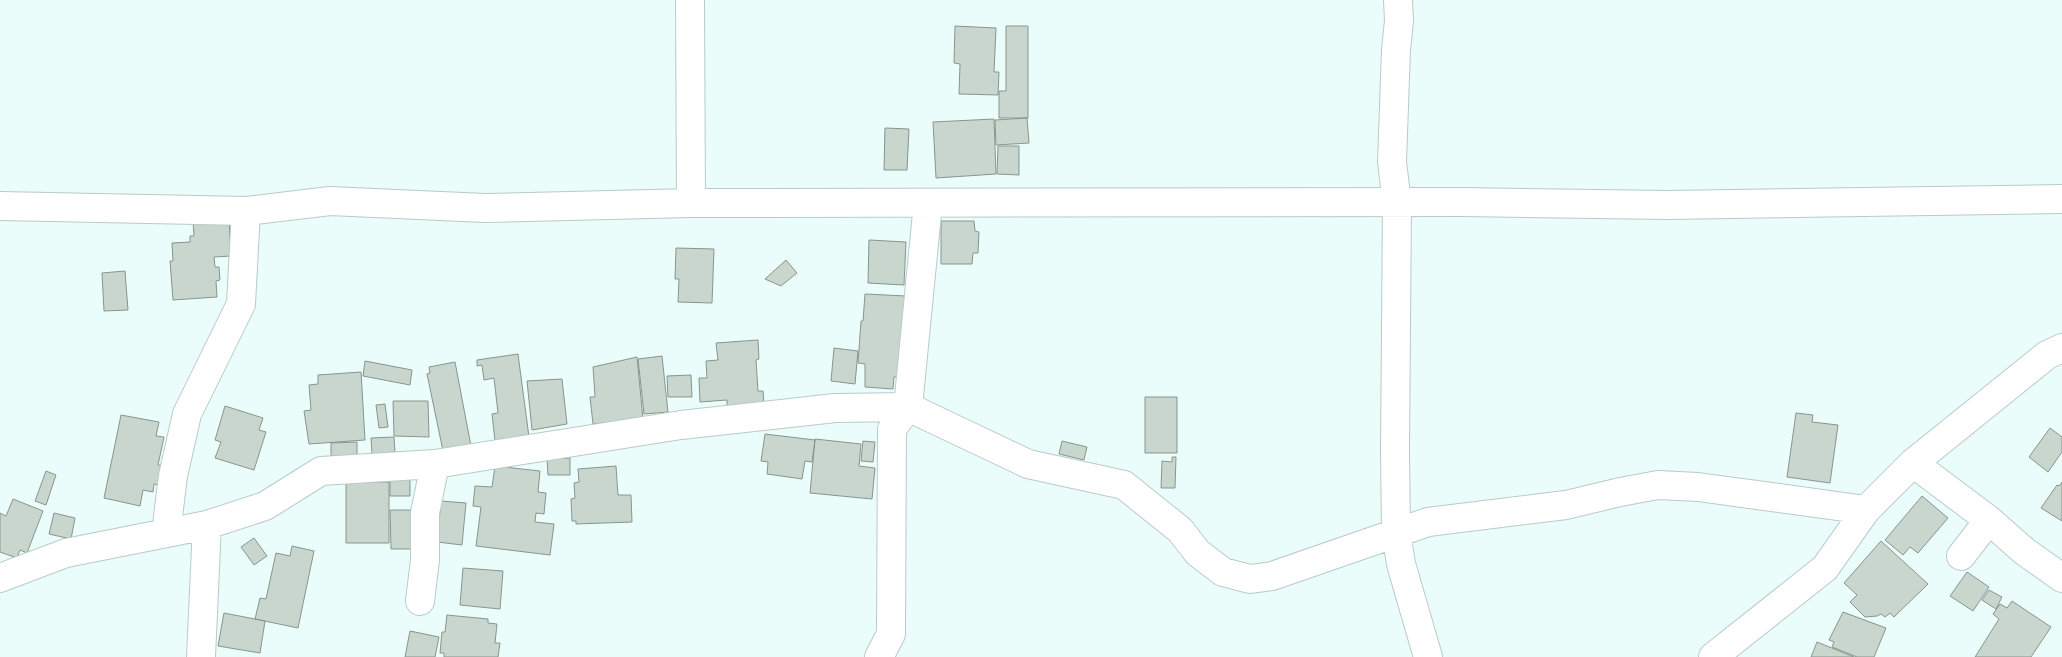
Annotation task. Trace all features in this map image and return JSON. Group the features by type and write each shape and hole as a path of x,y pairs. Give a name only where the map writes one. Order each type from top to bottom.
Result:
{"street":[{"path":"690,0 691,202"},
{"path":"1398,0 1400,21 1396,50 1392,162 1397,202 1396,532 1401,564 1428,657"},
{"path":"0,206 246,210 330,201 485,208 691,202 1463,202 1667,205 2062,199"},
{"path":"879,657 891,634 892,429 908,407 928,203"},
{"path":"166,533 173,476 187,414 242,304 246,210"},
{"path":"1713,657 1825,568 1866,510 1914,463 2047,355 2062,348"},
{"path":"0,578 66,553 207,525 265,506 321,471 435,464 681,425 835,408 908,407 1028,464 1124,485 1180,530 1198,553 1222,572 1250,579 1272,576 1428,522 1566,505 1658,485 1698,487 1866,510"},
{"path":"1914,463 1989,520 2024,551 2062,578"},
{"path":"420,601 425,560 425,514 435,464"},
{"path":"1962,556 1989,520"},
{"path":"201,657 207,525"}],"building":[{"path":"955,26 996,28 994,72 999,72 998,95 959,94 960,64 954,63"},
{"path":"1006,26 1028,26 1028,118 999,118 999,91 1006,91"},
{"path":"1027,118 1029,143 996,145 995,120"},
{"path":"994,119 996,174 936,178 933,122"},
{"path":"885,128 909,129 907,170 884,170"},
{"path":"998,146 1019,146 1019,175 997,174"},
{"path":"229,219 231,256 214,257 215,267 219,267 220,280 216,281 217,297 173,300 170,261 173,261 172,243 190,242 190,236 194,236 193,221"},
{"path":"941,221 974,221 975,231 979,232 978,253 973,253 972,264 941,264"},
{"path":"869,240 906,242 904,285 868,283"},
{"path":"676,248 714,249 712,303 678,302 679,279 675,279"},
{"path":"786,260 797,273 781,286 765,279"},
{"path":"125,271 128,310 104,311 102,273"},
{"path":"865,294 906,296 901,377 894,377 893,389 865,387 865,364 858,363"},
{"path":"758,340 759,359 756,360 758,391 763,391 764,404 727,407 727,400 700,402 699,378 707,378 706,361 718,360 716,343"},
{"path":"834,348 858,351 855,384 831,381"},
{"path":"518,354 529,437 495,441 492,414 498,413 494,378 484,380 482,365 477,366 477,360"},
{"path":"662,356 668,412 644,414 638,359"},
{"path":"637,357 643,419 593,424 590,397 595,397 593,367"},
{"path":"365,361 412,370 410,385 363,376"},
{"path":"455,362 471,446 443,451 427,374 430,373 429,367"},
{"path":"361,372 365,440 309,444 304,411 311,410 309,385 318,384 318,375"},
{"path":"691,375 692,397 668,397 667,376"},
{"path":"562,379 567,424 532,430 527,381"},
{"path":"1145,397 1177,397 1177,453 1145,453"},
{"path":"393,401 428,401 429,437 394,436"},
{"path":"385,404 388,427 379,428 376,405"},
{"path":"225,406 263,418 259,430 266,432 254,470 215,458 221,442 215,440"},
{"path":"1796,413 1813,415 1812,422 1838,425 1830,483 1787,477"},
{"path":"121,415 159,422 156,436 164,437 158,465 166,466 162,486 154,484 153,492 143,490 140,506 104,498"},
{"path":"2050,428 2062,437 2062,452 2048,472 2029,457"},
{"path":"765,434 815,440 812,462 805,461 802,479 767,474 768,462 761,461"},
{"path":"394,437 395,452 372,454 371,438"},
{"path":"815,439 861,444 859,466 875,468 872,499 810,493"},
{"path":"863,441 875,442 873,462 861,461"},
{"path":"1062,441 1087,447 1084,460 1059,454"},
{"path":"357,442 357,456 331,456 331,443"},
{"path":"1172,457 1176,457 1175,488 1161,488 1162,461 1172,462"},
{"path":"570,458 570,475 548,475 547,459"},
{"path":"495,466 540,471 538,492 546,493 544,514 536,513 535,522 554,524 550,555 476,546 481,507 473,506 475,486 492,487"},
{"path":"616,466 618,495 631,495 632,522 576,524 576,521 572,521 571,499 575,498 574,483 579,482 578,469"},
{"path":"46,471 56,475 46,505 35,501"},
{"path":"390,475 410,475 410,496 390,496"},
{"path":"346,482 389,482 389,543 346,543"},
{"path":"2062,482 2062,521 2041,508 2057,485 2059,486"},
{"path":"1922,496 1948,518 1918,553 1910,547 1903,555 1885,540"},
{"path":"13,499 43,511 27,553 20,550 17,558 0,552 0,513 6,516"},
{"path":"441,501 466,503 462,545 437,542"},
{"path":"390,510 411,510 412,549 391,549"},
{"path":"54,513 75,518 71,539 49,534"},
{"path":"254,538 267,556 254,565 241,547"},
{"path":"1881,541 1928,584 1894,617 1890,613 1885,617 1881,614 1865,617 1850,602 1857,595 1844,583"},
{"path":"292,546 314,551 298,628 255,619 260,598 266,599 276,553 290,556"},
{"path":"463,568 503,571 500,609 460,605"},
{"path":"1967,572 1989,587 1973,611 1950,596"},
{"path":"1989,590 2002,597 1996,609 1982,600"},
{"path":"2012,601 2051,627 2031,657 1975,657 1999,619 1993,614 2000,604 2007,608"},
{"path":"1843,612 1886,628 1874,657 1857,657 1832,647 1834,642 1829,640"},
{"path":"224,613 265,621 260,653 218,646"},
{"path":"447,615 488,619 488,623 497,624 495,643 500,643 498,657 444,657 444,653 440,653 442,632 445,632"},
{"path":"410,631 439,637 435,657 405,657"},
{"path":"1817,642 1854,657 1811,657"}]}
